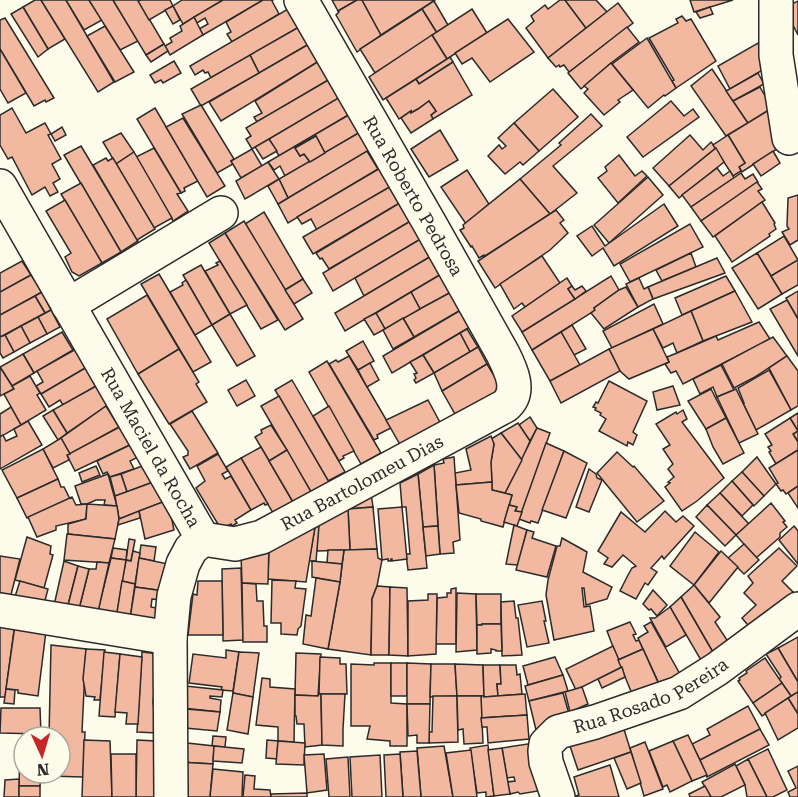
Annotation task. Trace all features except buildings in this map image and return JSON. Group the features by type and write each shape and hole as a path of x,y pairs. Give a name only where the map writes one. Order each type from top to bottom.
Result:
{"street":[{"name":"Rua Roberto Pedrosa","path":"301,0 503,354 514,379 513,396"},
{"path":"776,0 776,55 789,138"},
{"name":"Rua Maciel da Rocha","path":"0,186 203,539 191,549 183,564 174,596 170,638 171,797"},
{"path":"68,305 221,213"},
{"name":"Rua Bartolomeu Dias","path":"203,539 236,544 262,537 505,406 513,396"},
{"name":"Rua Rosado Pereira","path":"558,797 546,762 545,751 546,744 558,732 595,722 679,693 717,669 798,609"},
{"path":"0,610 170,638"}]}
